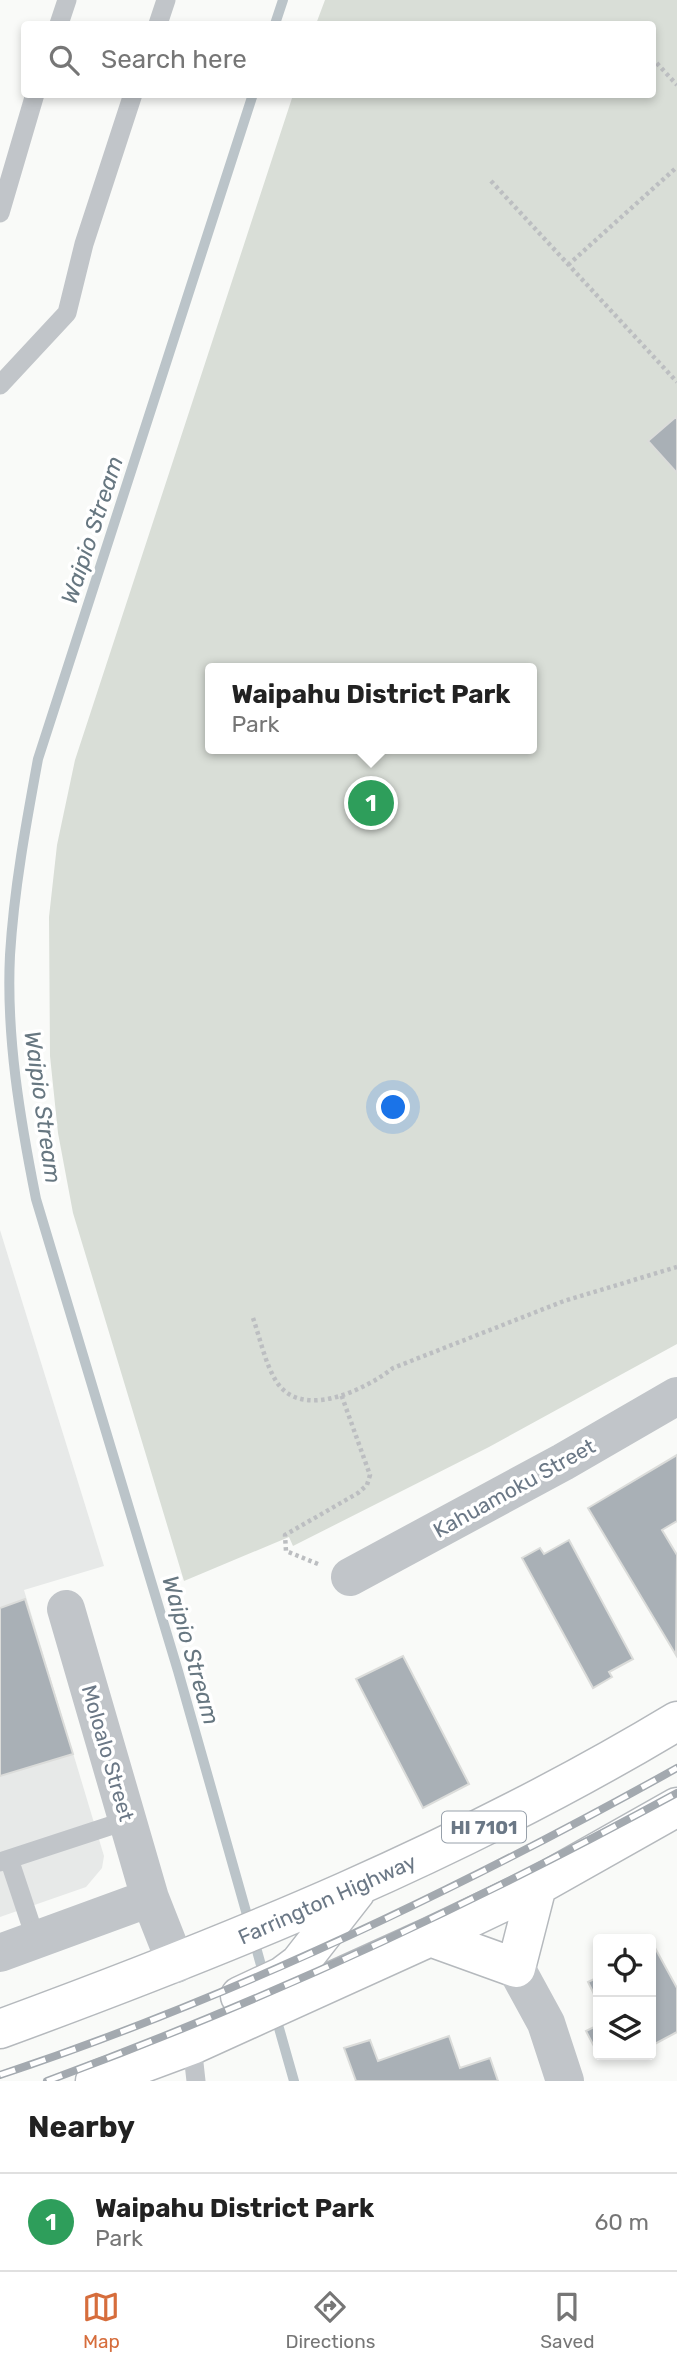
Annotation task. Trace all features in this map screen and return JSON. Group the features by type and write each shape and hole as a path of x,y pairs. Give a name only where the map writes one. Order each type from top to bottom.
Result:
{"main road":[{"name":"Farrington Highway","path":"0,2029 176,1964 358,1888 482,1828 621,1755 677,1721"},
{"path":"95,2081 194,2063 238,2010 303,1979 430,1937 537,1886 677,1807"},
{"path":"430,1937 516,1968 537,1886"},
{"path":"303,1979 358,1888"}],"street":[{"name":"Kahuamoku Street","path":"350,1577 563,1462 677,1395"},
{"name":"Moloalo Street","path":"66,1609 150,1898 176,1964"},
{"path":"0,1953 150,1898"},
{"path":"516,1968 547,2023 565,2081"}],"lane":[{"path":"60,21 68,0"},
{"path":"159,21 166,0"},
{"path":"0,213 34,98"},
{"path":"0,385 67,313 83,244 132,98"},
{"path":"36,1940 5,1861 128,1820"}],"path":[{"path":"656,61 677,85"},
{"path":"568,265 677,167"},
{"path":"491,181 677,382"},
{"path":"253,1318 276,1381 287,1392 304,1402 316,1402 381,1378 393,1368 564,1301 677,1267"},
{"path":"341,1394 369,1465 367,1485 285,1535 286,1551 350,1577"}],"shaded area":[{"path":"325,0 677,0 677,1344 489,1447 293,1546 289,1537 184,1581 73,1213 58,1133 50,1056 49,917 57,845 75,760 292,98 656,98 656,21 317,21"},
{"path":"0,1230 104,1566 24,1590 104,1856 102,1868 86,1887 0,1917"}],"building":[{"path":"677,416 677,473 648,441"},
{"path":"677,1455 677,1521 662,1530 677,1555 676,1655 588,1508"},
{"path":"569,1540 633,1659 609,1672 612,1677 593,1688 522,1558 540,1548 544,1554"},
{"path":"25,1599 73,1754 0,1776 0,1608"},
{"path":"403,1656 469,1784 423,1808 356,1679"},
{"path":"656,1950 677,1988 677,2032 656,2043"},
{"path":"593,1980 593,1992 588,1982"},
{"path":"593,2028 593,2044 586,2031"},
{"path":"449,2036 460,2068 490,2058 498,2081 356,2081 344,2048 370,2040 378,2061"}],"waterway":[{"name":"Waipio Stream","path":"276,21 283,0"},
{"name":"Waipio Stream","path":"249,1922 178,1671 36,1199 15,1077 9,985 17,881 38,759 252,98"},
{"name":"Waipio Stream","path":"254,1940 264,1976"},
{"name":"Waipio Stream","path":"275,2014 294,2081"}],"railway":[{"path":"0,2075 175,2011 346,1937 514,1856 677,1768"},
{"path":"47,2081 209,2018 367,1949 523,1874 677,1793"}],"place":[{"name":"Waipahu District Park","path":"371,803"}]}
